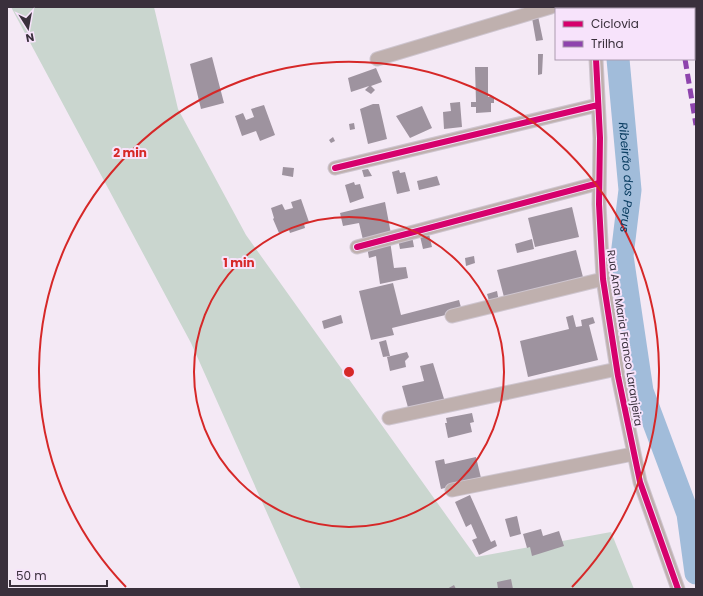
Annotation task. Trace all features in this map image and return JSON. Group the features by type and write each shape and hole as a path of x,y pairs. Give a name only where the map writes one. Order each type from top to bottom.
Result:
{"street":[{"path":"377,59 551,7"},
{"name":"Rua Ana Maria Franco Laranjeira","path":"596,60 600,138 600,248 603,279 617,369 633,454 652,521 678,589"},
{"path":"335,168 598,105"},
{"path":"357,247 599,183"},
{"path":"452,316 603,279"},
{"path":"389,418 617,369"},
{"path":"452,490 633,454"}],"shaded area":[{"path":"11,7 154,7 178,109 246,235 476,557 611,532 634,589 301,589 191,343"}],"building":[{"path":"538,16 543,40 536,41 532,18"},
{"path":"538,54 543,54 542,74 538,75"},
{"path":"212,57 224,103 201,109 190,64"},
{"path":"475,67 488,67 488,97 494,97 494,103 491,103 491,112 476,113 476,107 471,107 471,102 476,102"},
{"path":"376,68 382,82 371,86 375,90 371,94 365,90 369,86 351,92 348,78"},
{"path":"460,102 462,127 444,129 443,112 451,111 450,103"},
{"path":"373,104 379,104 387,139 368,144 360,109"},
{"path":"264,105 275,135 260,141 256,131 242,136 235,116 243,113 246,120 254,117 251,109"},
{"path":"422,106 432,128 410,138 396,116"},
{"path":"354,123 355,129 350,130 349,124"},
{"path":"333,137 335,141 331,143 329,140"},
{"path":"283,167 294,168 293,177 282,175"},
{"path":"368,169 372,176 364,177 362,170"},
{"path":"399,170 400,173 405,172 410,191 397,194 392,172"},
{"path":"437,176 440,185 419,190 417,181"},
{"path":"354,182 355,185 360,184 364,198 350,203 345,185"},
{"path":"301,199 309,222 304,224 305,228 290,233 289,230 279,233 273,219 271,208 282,204 285,210 293,208 291,202"},
{"path":"385,202 391,234 363,240 359,223 343,226 340,213"},
{"path":"572,207 579,237 535,247 528,218"},
{"path":"429,234 432,247 423,249 420,236"},
{"path":"412,236 414,247 400,249 398,239"},
{"path":"532,239 534,249 517,253 515,244"},
{"path":"390,241 394,268 406,267 408,278 380,284 376,256 369,258 367,247"},
{"path":"576,250 584,281 505,301 497,270"},
{"path":"474,256 475,263 466,266 465,258"},
{"path":"393,283 401,315 459,300 462,311 392,328 394,335 371,340 359,291"},
{"path":"497,291 499,302 490,304 487,294"},
{"path":"341,315 343,323 324,329 322,321"},
{"path":"573,315 576,327 582,326 581,320 593,317 595,323 589,325 598,360 528,377 520,341 569,329 566,317"},
{"path":"386,340 390,356 383,357 379,342"},
{"path":"407,352 409,357 405,361 406,367 390,371 387,357"},
{"path":"433,363 445,402 409,411 402,386 424,381 420,366"},
{"path":"472,413 474,422 470,423 472,432 448,438 445,423 447,423 446,418"},
{"path":"476,457 481,478 441,489 435,461 444,459 445,464"},
{"path":"470,495 491,542 495,540 497,546 479,555 472,540 477,538 471,524 466,527 455,502"},
{"path":"517,516 521,534 510,537 505,519"},
{"path":"541,529 543,536 559,531 564,546 532,556 530,547 527,548 523,534"},
{"path":"511,579 513,589 498,589 497,582"},
{"path":"454,585 456,589 447,589"}],"waterway":[{"name":"Ribeirão dos Perus","path":"618,60 630,190 622,256 642,391 688,514 696,573"}],"marked path":[{"path":"685,60 696,125"}],"cycle path":[{"path":"596,60 600,138 599,204 603,279 618,376 640,482 678,589"},
{"path":"335,168 598,105"},
{"path":"357,247 599,183"}]}
